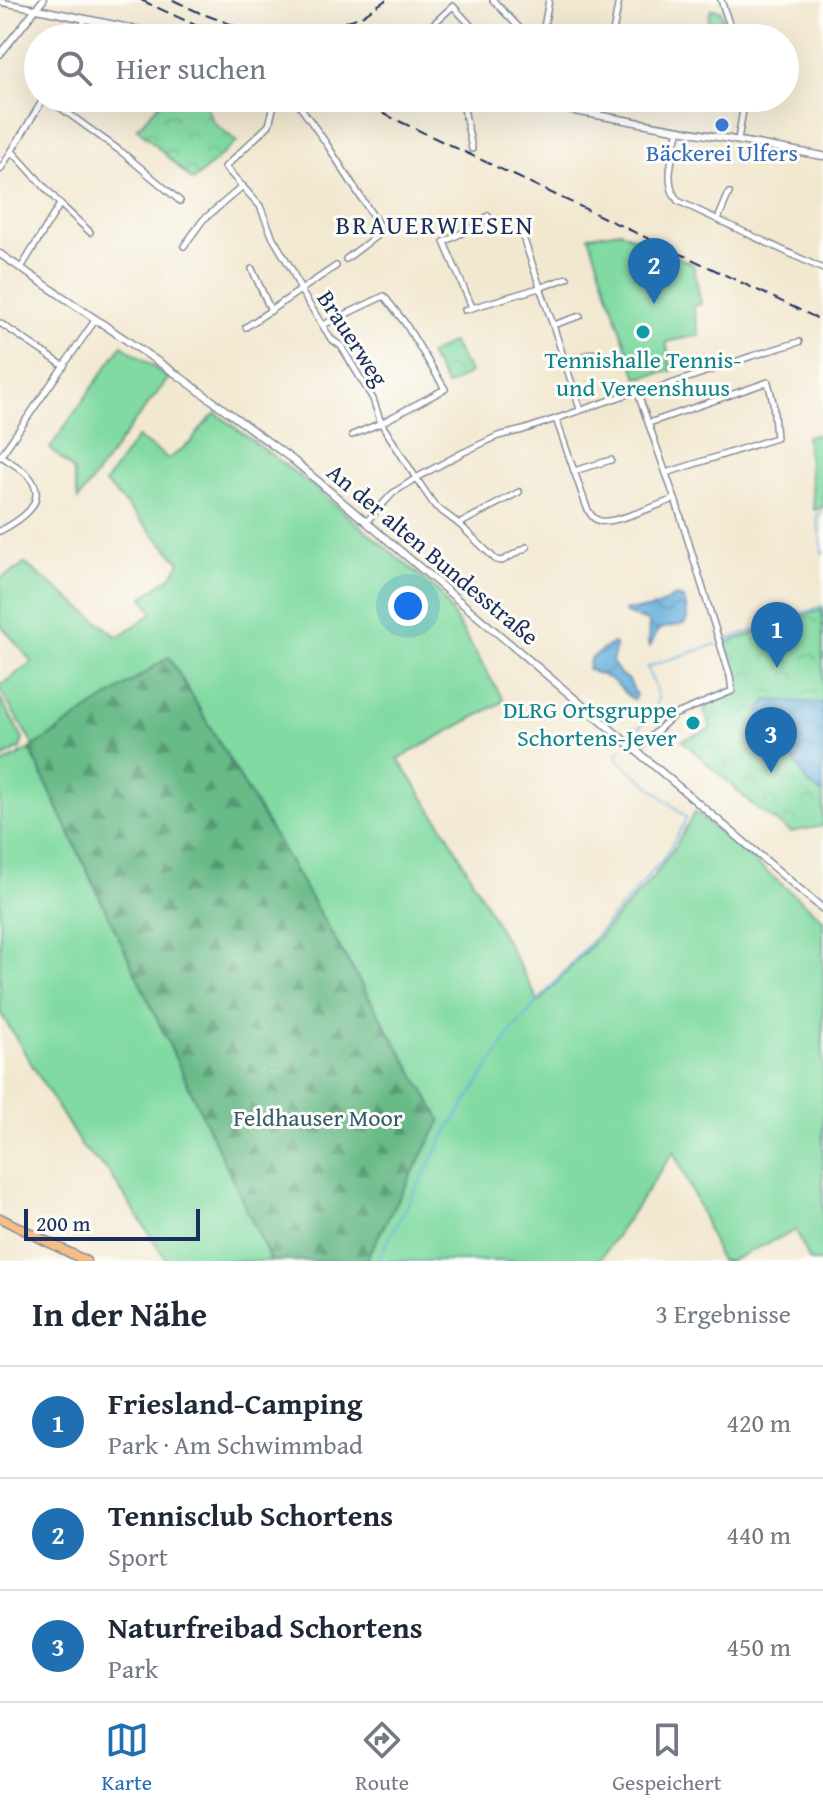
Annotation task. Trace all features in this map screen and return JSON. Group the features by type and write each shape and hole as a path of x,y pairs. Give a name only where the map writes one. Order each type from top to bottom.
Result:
{"highway":[{"path":"0,1218 86,1261"}],"street":[{"path":"25,24 41,0"},
{"path":"493,0 516,24"},
{"path":"545,24 549,0"},
{"path":"615,24 619,0"},
{"path":"721,0 729,24"},
{"path":"0,2 109,24"},
{"path":"433,24 453,6 469,24"},
{"path":"83,24 85,19"},
{"path":"0,54 24,25"},
{"path":"0,170 37,112"},
{"path":"66,112 123,153 180,201"},
{"name":"Brauerweg","path":"272,112 269,125 225,167 260,206 301,291 331,339 341,346 373,399 381,423 435,506 459,524 496,560 502,561 527,547"},
{"path":"304,112 380,227 379,234 346,259"},
{"path":"465,112 472,149"},
{"path":"581,112 823,156"},
{"path":"738,140 743,112"},
{"path":"679,129 670,177 670,189 678,201 823,269"},
{"path":"12,151 90,232"},
{"path":"184,246 203,220 243,186"},
{"path":"718,219 729,193"},
{"path":"21,268 60,204"},
{"path":"472,307 444,242 476,226 488,216"},
{"path":"521,231 580,409"},
{"name":"An der alten Bundesstraße","path":"0,254 179,376 293,460 823,909"},
{"path":"246,327 336,266"},
{"path":"252,269 271,311"},
{"path":"465,310 567,278"},
{"path":"323,325 384,296 405,323 445,389 352,435"},
{"path":"553,325 580,316"},
{"path":"0,531 30,511 36,500 36,490 24,472 0,456 96,319"},
{"path":"0,323 64,366"},
{"path":"639,395 799,342"},
{"path":"565,361 593,353"},
{"path":"649,423 768,382 776,438 666,473"},
{"path":"367,521 393,493 485,441 637,391 675,499 732,691 674,715 637,750"},
{"path":"556,419 591,516 608,521 675,499"},
{"path":"574,471 611,460"},
{"path":"459,524 519,492"}],"green space":[{"path":"711,9 720,10 724,24 707,24"},
{"path":"152,112 209,112 220,128 237,141 193,181 137,128"},
{"path":"620,231 693,264 701,304 693,306 699,335 666,342 672,371 637,378 589,236"},
{"path":"452,342 470,373 447,386 429,355"},
{"path":"122,345 169,378 78,500 73,470 50,448"},
{"path":"216,413 315,488 440,593 504,701 398,759 447,833 539,1002 654,876 695,812 823,919 823,1261 810,1261 796,1230 730,1261 720,1261 674,1151 599,1261 365,1261 441,1120 169,657 34,746 0,690 0,686 32,662 0,624 0,578 24,563 118,637 153,613 143,597 173,575 180,562 105,483 137,437 169,459 191,442"},
{"path":"823,435 823,507 814,510 806,436"},
{"path":"823,609 823,826 791,832 755,807 682,740 711,729 703,707 740,691 723,644"},
{"name":"Feldhauser Moor","path":"169,657 441,1120 365,1261 271,1261 30,749"},
{"path":"0,698 23,739 20,748 0,759"},
{"path":"30,749 271,1261 167,1261 108,1171 82,1147 0,1012 0,765"}],"water":[{"path":"676,596 684,599 686,622 658,630 650,647 649,622 624,611 655,607"},
{"path":"614,643 616,647 612,662 629,680 636,695 634,700 610,679 588,669 590,659"},
{"path":"767,700 823,703 823,794 809,784 782,742 765,729 759,711"}],"waterway":[{"path":"823,511 817,515 823,554"},
{"path":"723,641 823,606"},
{"path":"655,708 658,698 647,667 717,644"},
{"path":"633,735 650,715"},
{"path":"377,1261 447,1132 512,1031 664,858 684,823 686,817 619,760 617,754 622,748"}],"railway":[{"path":"141,0 193,24"},
{"path":"173,0 230,24"},
{"path":"337,24 360,17 386,0"},
{"path":"380,112 823,321"}],"place":[{"name":"Bäckerei Ulfers","path":"722,125"},
{"name":"Tennisclub Schortens","path":"654,304"},
{"name":"Tennishalle Tennis- und Vereenshuus","path":"643,332"},
{"name":"Friesland-Camping","path":"777,668"},
{"name":"DLRG Ortsgruppe Schortens-Jever","path":"693,723"},
{"name":"Naturfreibad Schortens","path":"771,773"}],"district":[{"name":"BRAUERWIESEN","path":"435,224"}]}
